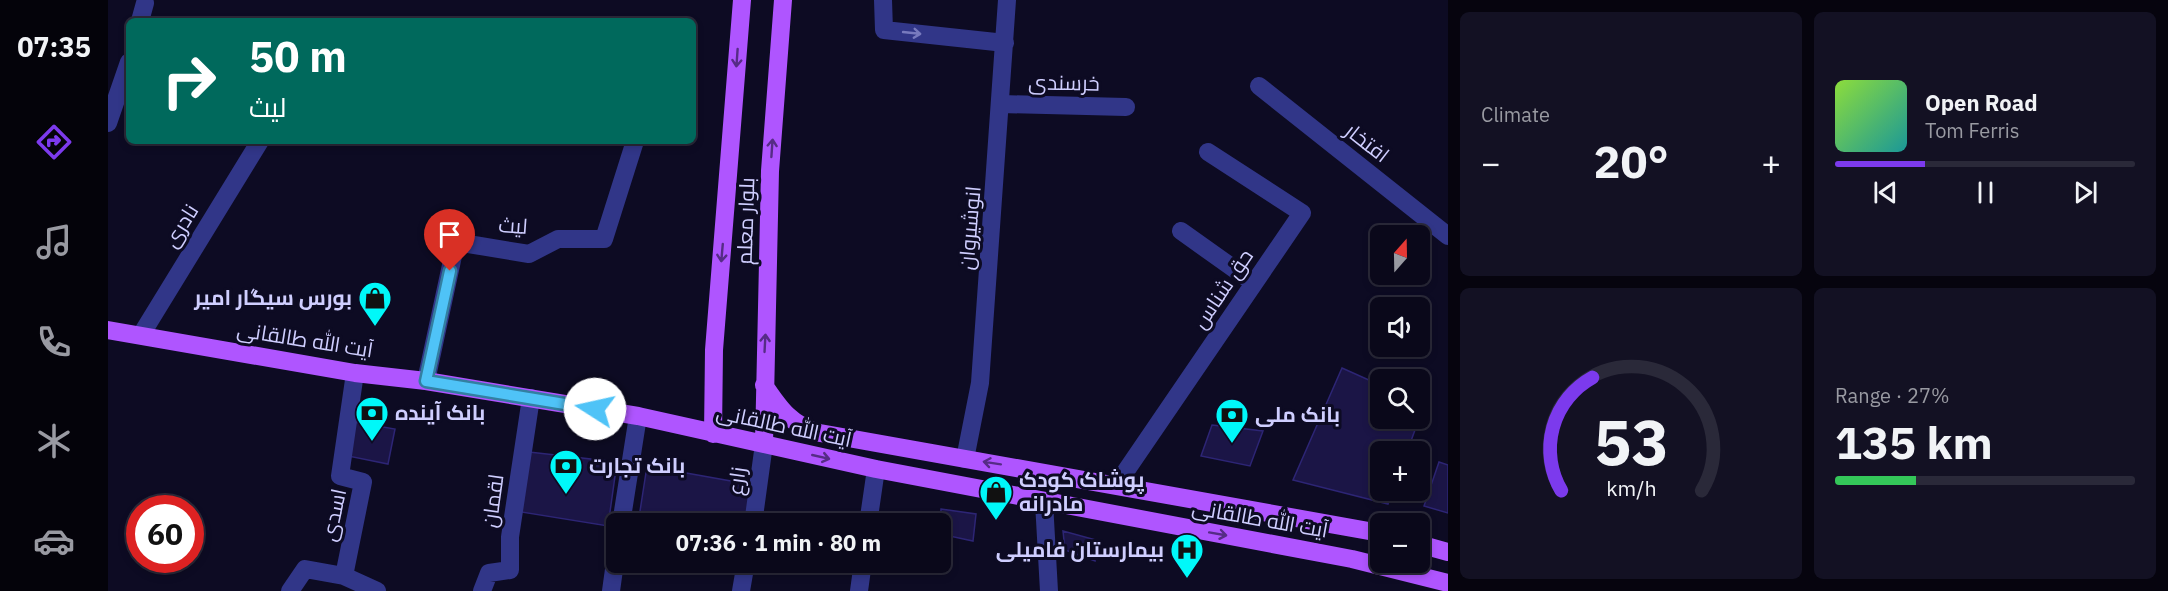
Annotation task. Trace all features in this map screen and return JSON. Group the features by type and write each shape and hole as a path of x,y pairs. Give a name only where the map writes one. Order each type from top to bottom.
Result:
{"main road":[{"name":"بلوار معلم","path":"713,434 714,350 742,0"},
{"name":"بلوار معلم","path":"764,444 770,171 783,0"},
{"name":"آیت الله طالقانی","path":"108,330 355,373 426,381 638,416 876,469 1352,559 1448,583"},
{"name":"آیت الله طالقانی","path":"764,386 785,416 804,429 1370,531"},
{"path":"1430,547 1448,552"}],"street":[{"path":"883,0 884,30 1005,43"},
{"name":"انوشیروان","path":"965,459 980,383 1007,0"},
{"path":"141,18 145,3"},
{"path":"108,123 126,71"},
{"name":"افتخار","path":"1259,86 1448,236"},
{"name":"خرسندی","path":"1001,104 1126,107"},
{"name":"نادری","path":"141,335 258,144"},
{"name":"لیث","path":"426,381 456,242 529,254 558,239 604,239 634,144"},
{"name":"حق شناس","path":"1117,484 1302,213 1208,152"},
{"path":"1181,231 1254,283"},
{"name":"اسدی","path":"344,576 363,482 340,476 355,373"},
{"name":"لقمان","path":"483,591 489,573 510,570 510,537 531,398"},
{"path":"623,513 638,416"},
{"name":"زارع","path":"755,513 764,444"},
{"path":"870,513 876,469"},
{"path":"1044,502 1049,591"},
{"path":"290,591 304,569 344,576 377,591"},
{"path":"611,591 614,573"},
{"path":"741,591 744,573"},
{"path":"859,591 861,573"}],"building":[{"path":"1342,368 1370,381 1370,429 1415,429 1411,441 1370,441 1370,499 1293,480"},
{"name":"بانک آینده","path":"354,422 395,429 388,464 348,456"},
{"name":"بانک ملی","path":"1212,425 1263,431 1250,466 1201,456"},
{"name":"بانک تجارت","path":"529,452 617,462 610,513 606,513 606,526 515,511"},
{"path":"1439,462 1448,465 1448,513 1424,506 1426,501 1430,501 1430,488"},
{"path":"647,466 742,483 750,498 747,513 640,513"},
{"path":"941,509 976,514 973,541 951,536 951,513 941,513"},
{"path":"1063,531 1096,540 1095,561 1065,550"}],"place":[{"name":"بورس سیگار امیر","path":"375,327"},
{"name":"بانک آینده","path":"372,442"},
{"name":"بانک ملی","path":"1232,444"},
{"name":"بانک تجارت","path":"566,495"},
{"name":"پوشاک کودک مادرانه","path":"996,521"},
{"name":"بیمارستان فامیلی","path":"1187,579"}],"route":[{"path":"450,271 426,381 595,409"}]}
